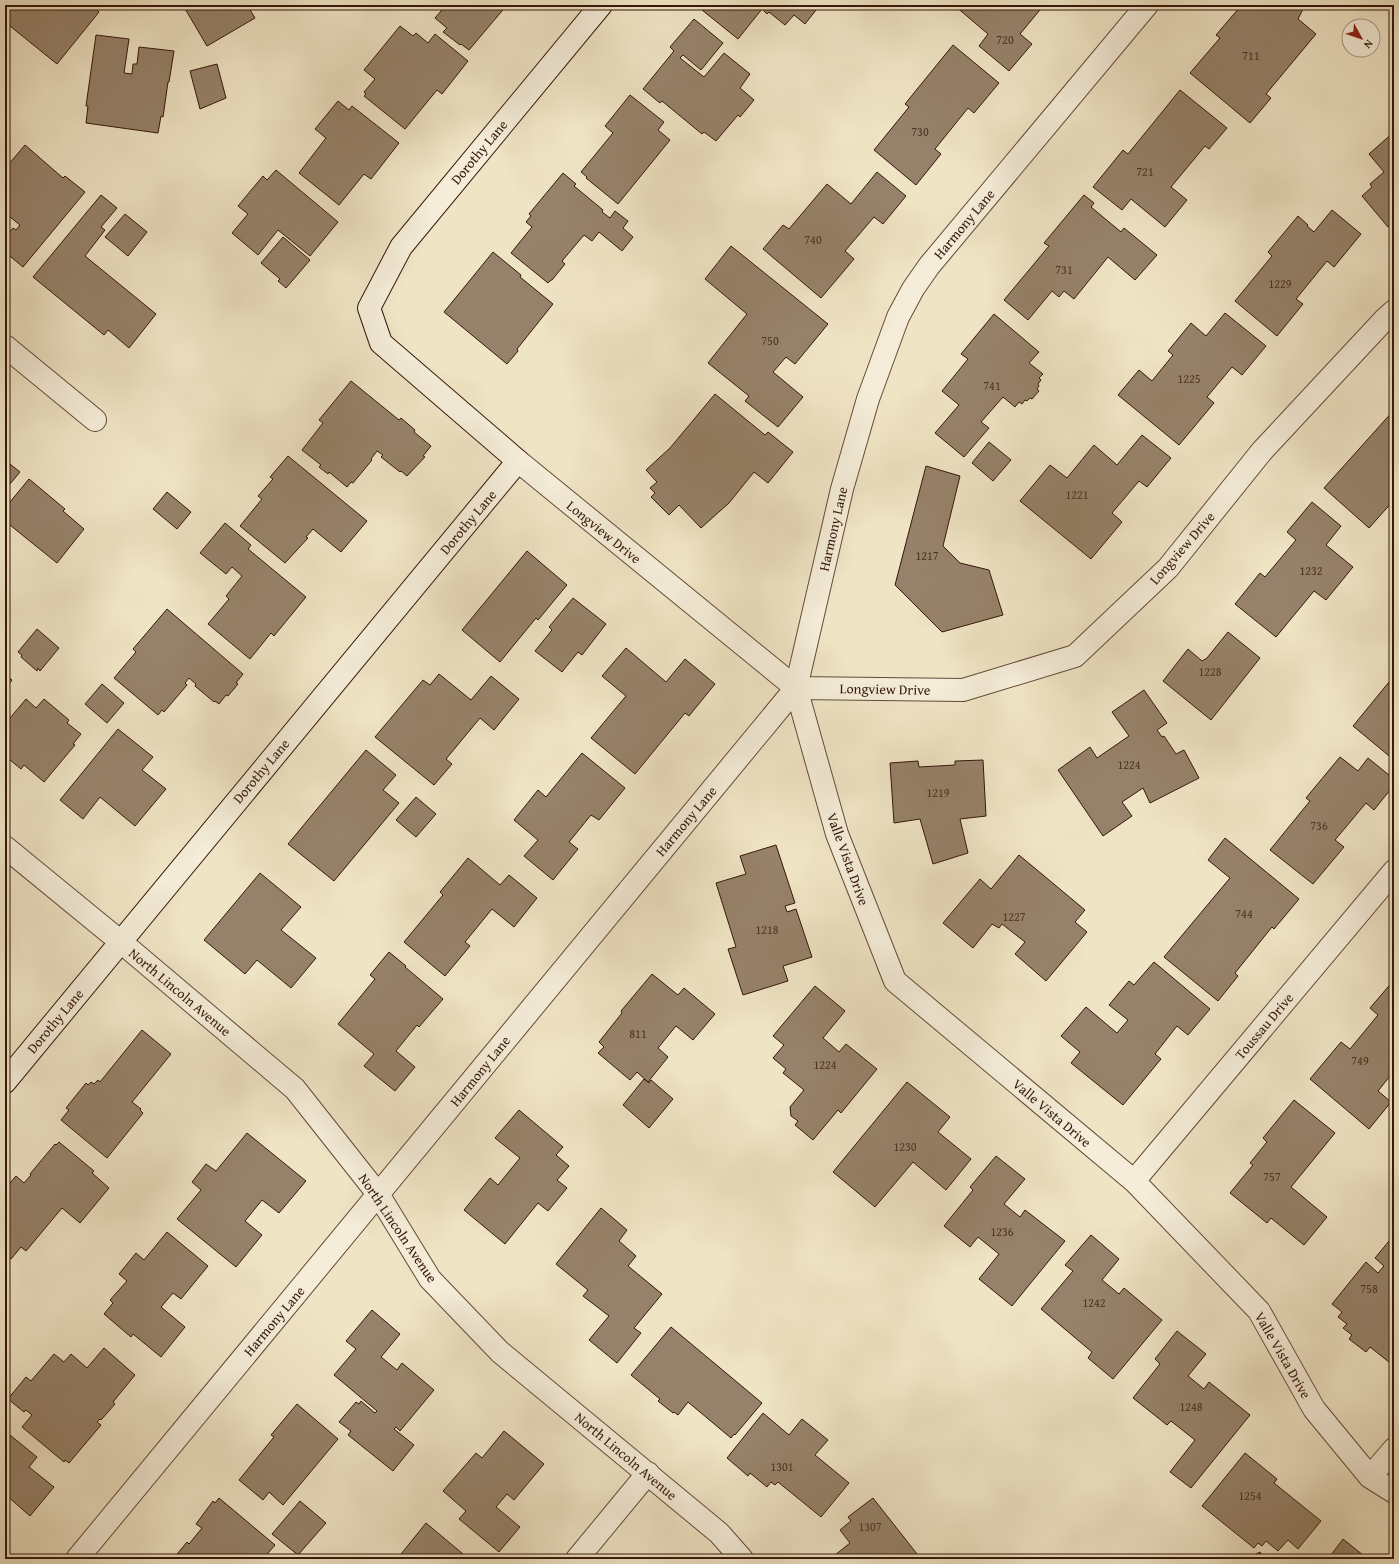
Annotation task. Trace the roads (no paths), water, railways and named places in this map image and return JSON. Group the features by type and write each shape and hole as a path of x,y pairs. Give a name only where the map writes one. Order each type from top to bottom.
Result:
{"street":[{"name":"Dorothy Lane","path":"369,308 401,247 601,5"},
{"name":"Harmony Lane","path":"77,1559 796,688 842,490 868,399 898,316 912,289 929,266 1147,5"},
{"name":"Longview Drive","path":"369,308 381,343 518,461 796,688 964,690 1075,656 1168,568 1262,451 1394,311"},
{"path":"5,346 95,420"},
{"name":"Dorothy Lane","path":"5,1082 518,461"},
{"name":"Valle Vista Drive","path":"796,688 837,834 895,981 1134,1181 1259,1311 1314,1409 1370,1477 1394,1492"},
{"name":"North Lincoln Avenue","path":"5,847 121,942 295,1089 378,1194 430,1279 500,1352 719,1533 742,1559"},
{"name":"Toussau Drive","path":"1134,1181 1394,871"},
{"path":"1370,1477 1394,1449"},
{"path":"577,1559 648,1473"}]}
